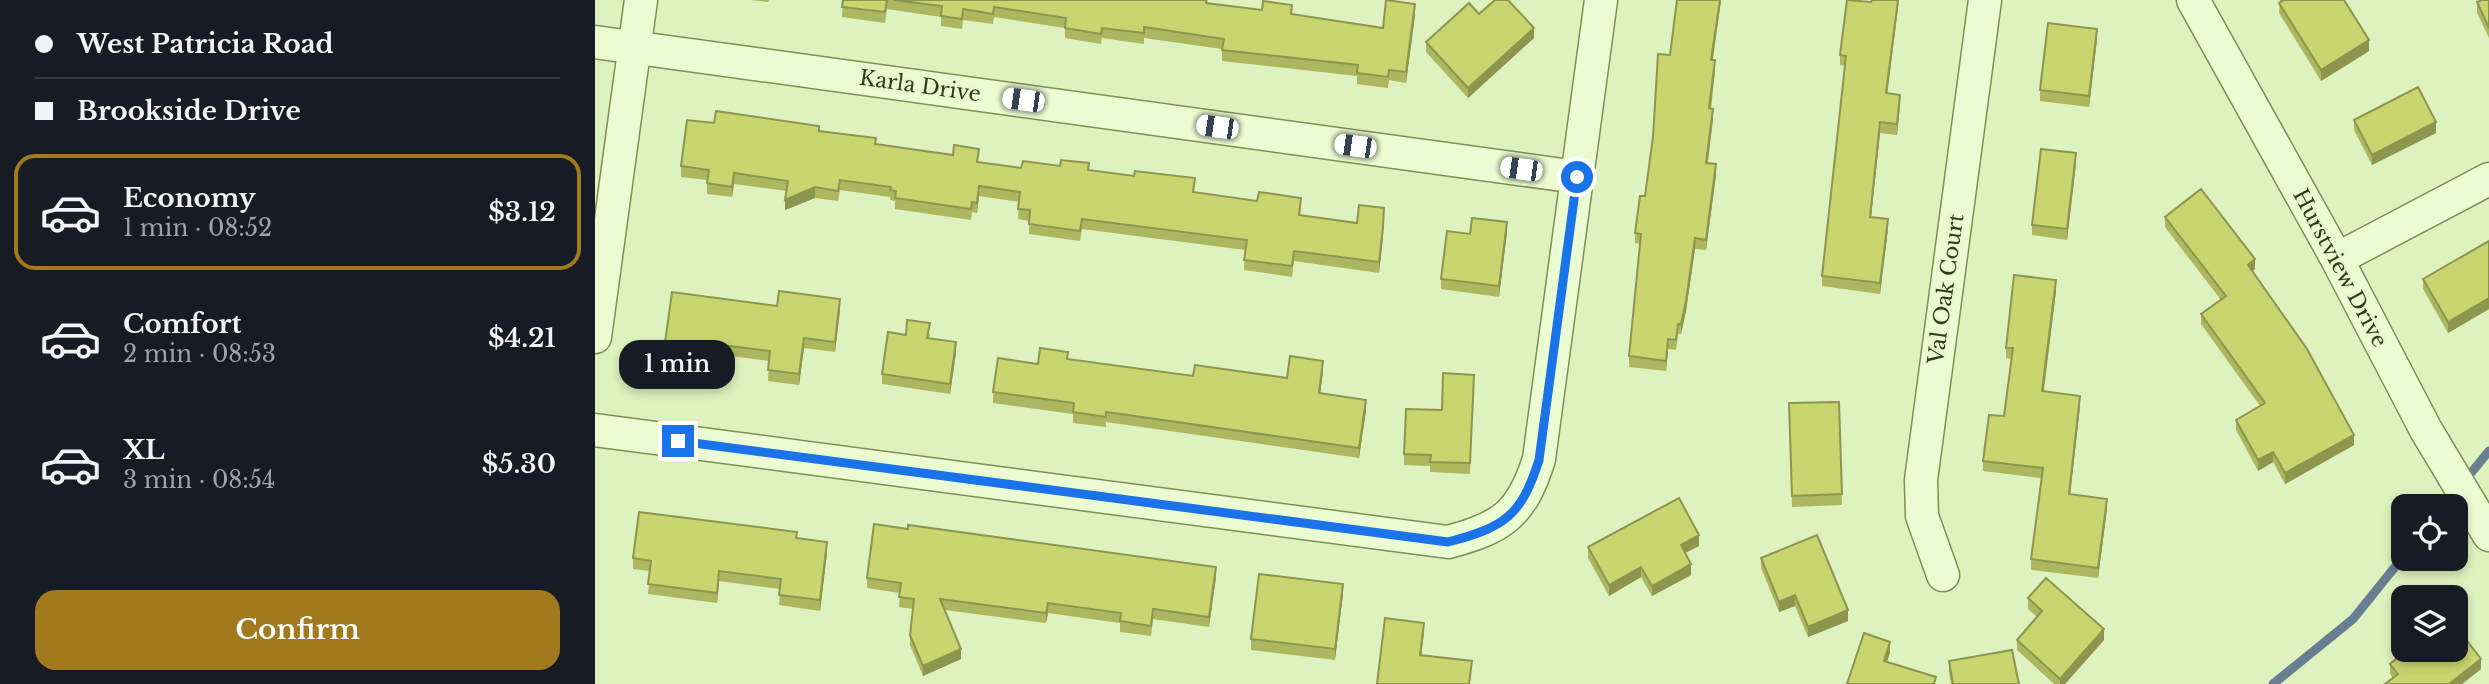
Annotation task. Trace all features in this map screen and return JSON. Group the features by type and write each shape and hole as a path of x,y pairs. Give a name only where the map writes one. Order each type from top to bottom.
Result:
{"street":[{"path":"595,337 641,0"},
{"path":"595,430 1448,542 1484,533 1514,513 1530,488 1539,460 1601,0"},
{"name":"Val Oak Court","path":"1943,575 1922,516 1921,480 1985,0"},
{"name":"Hurstview Drive","path":"2193,0 2337,259 2445,462 2487,532"},
{"name":"Karla Drive","path":"595,42 1577,177"},
{"path":"2337,259 2489,179"}],"building":[{"path":"843,0 887,0 885,12 842,7"},
{"path":"894,0 1206,0 1206,3 1262,10 1263,1 1292,5 1291,14 1383,28 1386,0 1415,4 1406,72 1389,70 1388,77 1357,73 1358,65 1222,50 1224,39 1144,27 1144,33 1102,28 1101,34 1065,28 1066,18 994,7 993,14 963,9 962,19 941,16 942,6"},
{"path":"1495,0 1508,0 1534,28 1468,88 1426,42 1469,3 1479,14"},
{"path":"1677,0 1720,0 1711,60 1715,60 1709,108 1713,109 1706,163 1716,164 1706,240 1695,238 1681,324 1678,324 1676,340 1668,339 1666,361 1629,356 1641,234 1635,233 1640,196 1645,196 1653,137 1658,54 1670,55"},
{"path":"1847,0 1898,0 1886,93 1900,95 1897,124 1880,122 1870,217 1888,219 1880,283 1822,276 1846,56 1840,55"},
{"path":"2284,0 2344,0 2369,40 2321,70 2279,3"},
{"path":"2489,0 2489,28 2477,2"},
{"path":"2048,23 2097,29 2089,96 2040,90"},
{"path":"2418,87 2436,122 2372,155 2354,120"},
{"path":"716,111 819,126 819,131 876,138 875,144 953,155 954,145 979,149 977,162 1021,168 1023,161 1060,166 1061,160 1089,163 1088,170 1134,176 1135,171 1195,178 1193,192 1257,201 1259,192 1301,198 1299,215 1357,223 1359,205 1384,208 1379,262 1294,251 1292,266 1244,260 1247,240 1082,219 1080,231 1029,224 1030,210 1018,209 1020,192 979,186 977,203 972,202 971,209 895,198 896,191 890,190 891,187 840,180 838,191 815,187 785,200 788,181 734,173 732,187 707,183 709,170 681,166 687,120 714,123"},
{"path":"2041,149 2076,153 2067,229 2032,225"},
{"path":"2201,189 2255,259 2248,265 2307,349 2354,435 2285,473 2273,452 2258,460 2236,420 2265,403 2201,314 2226,296 2165,217"},
{"path":"1472,218 1507,222 1499,286 1441,279 1447,231 1470,234"},
{"path":"2489,241 2489,298 2448,322 2423,279"},
{"path":"2014,275 2056,280 2042,391 2080,396 2069,494 2107,499 2098,568 2031,559 2043,468 1983,461 1989,415 2004,416 2013,348 2006,348"},
{"path":"779,291 840,299 835,342 804,338 799,374 768,370 770,351 698,342 697,354 664,350 672,292 777,306"},
{"path":"907,320 930,323 927,338 956,342 950,384 882,374 888,332 906,335"},
{"path":"1040,348 1068,352 1067,359 1193,376 1195,365 1287,378 1290,356 1323,361 1319,393 1366,400 1359,448 1106,412 1106,417 1073,412 1074,403 993,392 998,358 1038,364"},
{"path":"1443,373 1474,375 1470,463 1430,462 1431,455 1404,454 1406,409 1442,410"},
{"path":"1839,402 1842,494 1792,496 1789,403"},
{"path":"1679,498 1699,535 1681,545 1691,564 1652,586 1641,567 1609,585 1588,547"},
{"path":"639,512 797,532 796,538 827,542 820,600 779,595 781,579 719,571 717,593 648,584 651,561 633,558"},
{"path":"874,524 908,529 908,525 1216,567 1209,617 1153,609 1151,626 1120,621 1121,613 1048,603 1046,613 940,599 961,649 923,666 910,635 914,599 899,597 901,583 867,578"},
{"path":"1817,535 1848,610 1808,627 1795,595 1779,602 1761,558"},
{"path":"1259,574 1343,584 1335,649 1251,639"},
{"path":"2046,578 2104,629 2060,679 2017,640 2042,611 2028,598"},
{"path":"1385,618 1424,623 1420,655 1472,661 1469,684 1377,684"},
{"path":"1864,633 1890,642 1884,661 1936,677 1934,684 1847,684"},
{"path":"2468,642 2481,659 2449,684 2385,684 2398,674 2390,664 2468,662"},
{"path":"2012,650 2019,684 1953,684 1949,661"}],"waterway":[{"path":"2454,494 2489,451"},
{"path":"2273,684 2353,619 2392,571"}],"route":[{"path":"678,441 1448,542 1484,533 1514,513 1530,488 1539,460 1577,177"}]}
